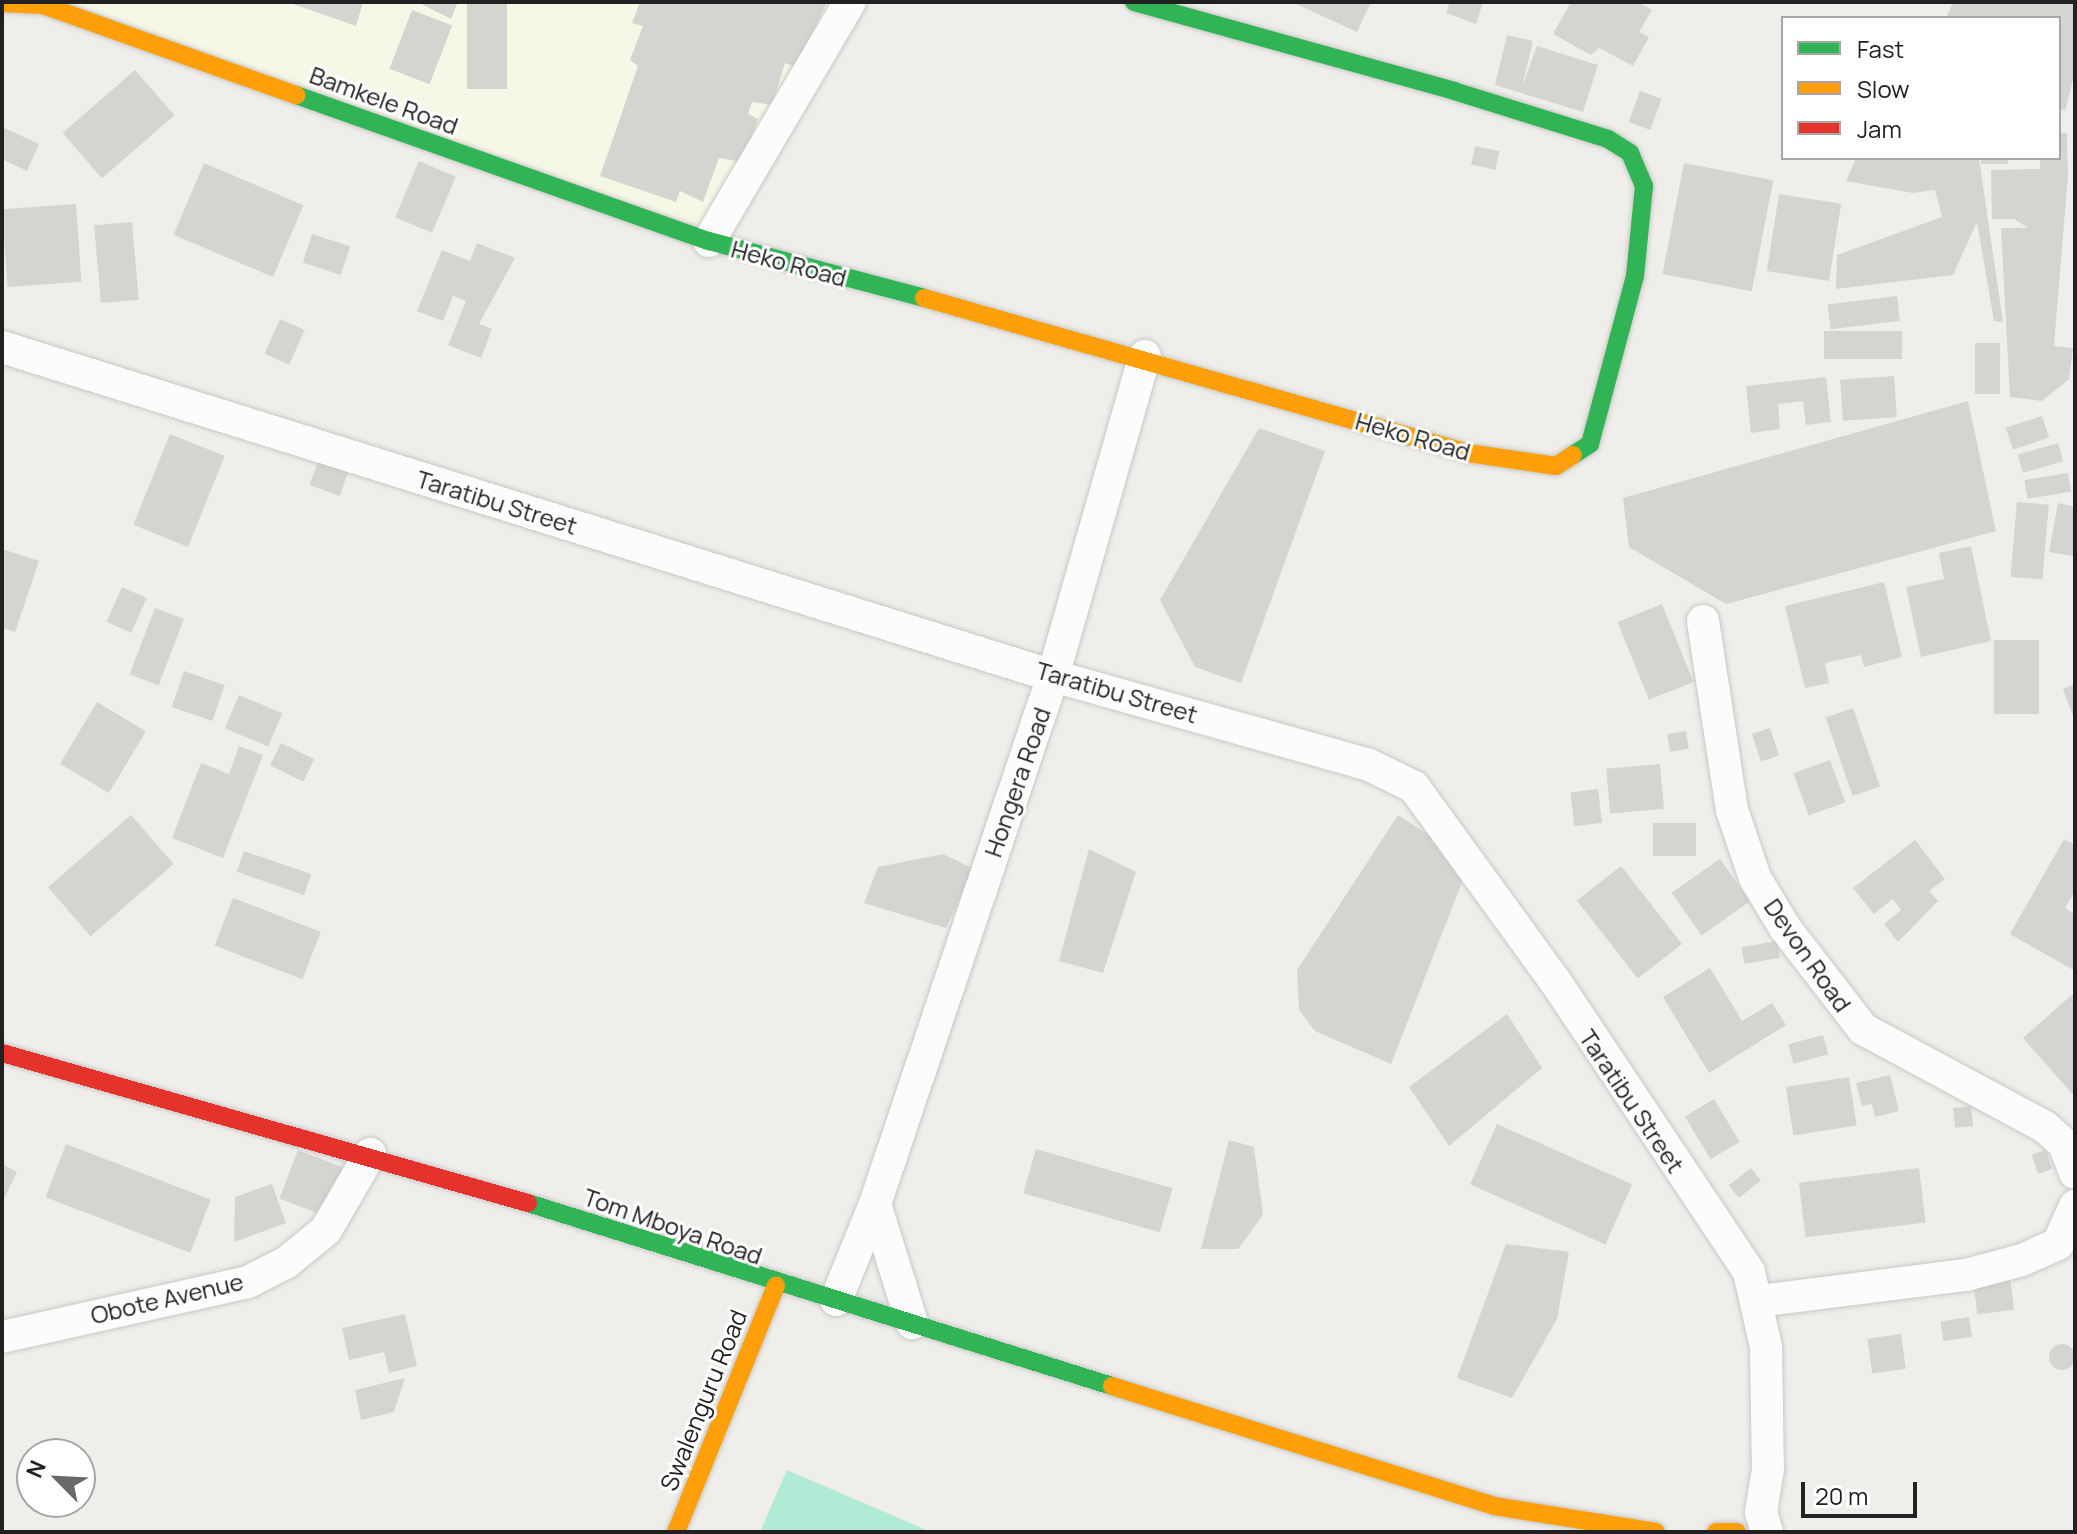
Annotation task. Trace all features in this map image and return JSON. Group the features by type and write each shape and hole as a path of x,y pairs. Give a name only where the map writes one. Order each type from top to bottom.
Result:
{"street":[{"name":"Heko Road","path":"850,2 709,241 1145,356 1468,453 1556,466 1583,451 1598,425 1635,276 1644,186 1630,153 1608,139 1134,2"},
{"name":"Bamkele Road","path":"2,3 43,5 709,241"},
{"name":"Taratibu Street","path":"2,347 1053,676 1367,764 1414,787 1555,981 1749,1272 1759,1301 1768,1391 1761,1512 1767,1532"},
{"name":"Hongera Road","path":"836,1300 875,1204 1053,676 1145,356"},
{"name":"Devon Road","path":"1703,621 1732,810 1755,878 1785,928 1863,1029 2045,1127 2064,1144 2075,1173"},
{"name":"Tom Mboya Road","path":"2,1053 370,1154 776,1286 912,1323 1494,1506"},
{"name":"Obote Avenue","path":"2,1337 248,1282 287,1262 326,1230 370,1154"},
{"path":"875,1204 912,1323"},
{"path":"1759,1301 1966,1275 2022,1260 2058,1244 2075,1206"},
{"name":"Swalenguru Road","path":"676,1532 776,1286"},
{"path":"1494,1506 1536,1532"},
{"path":"1494,1506 1656,1532"},
{"path":"1716,1532 1737,1532"}],"shaded area":[{"path":"67,2 839,2 706,235"}],"green space":[{"path":"787,1470 931,1532 760,1532"}],"building":[{"path":"287,2 363,2 356,26"},
{"path":"417,2 458,2 451,19"},
{"path":"467,2 507,2 507,89 467,89"},
{"path":"640,2 827,2 796,67 785,63 772,105 752,102 748,114 758,119 742,162 719,158 703,202 680,191 676,202 600,176 638,66 630,60 643,26 632,23"},
{"path":"1292,2 1371,2 1357,32"},
{"path":"1450,2 1483,2 1476,24 1446,13"},
{"path":"1571,2 1638,2 1652,10 1639,32 1649,37 1633,66 1599,48 1591,55 1553,34"},
{"path":"1953,2 2075,2 2075,72 2065,111 2061,110 2061,16 1947,16"},
{"path":"412,10 452,25 430,84 389,69"},
{"path":"1507,35 1533,41 1522,87 1537,46 1598,65 1583,112 1495,85"},
{"path":"135,70 174,115 102,178 63,133"},
{"path":"1640,91 1662,99 1650,130 1629,122"},
{"path":"2,127 39,144 27,171 2,159"},
{"path":"2061,133 2067,133 2068,175 2054,346 2073,348 2069,379 2042,401 2010,397 2001,228 2028,228 2014,219 1992,219 1991,170 2040,169 2040,160 2061,160"},
{"path":"1475,146 1499,151 1496,170 1471,165"},
{"path":"1855,160 1979,160 2003,322 1994,321 1977,222 1953,275 1836,289 1837,255 1942,217 1935,190 1913,193 1846,181"},
{"path":"1981,160 2008,160 2008,164 1981,164"},
{"path":"419,161 456,177 432,233 395,217"},
{"path":"204,163 303,205 273,277 174,235"},
{"path":"1684,163 1773,180 1752,291 1662,274"},
{"path":"1779,194 1841,204 1829,281 1767,271"},
{"path":"76,204 81,282 8,287 2,209"},
{"path":"132,222 139,300 101,303 94,225"},
{"path":"312,234 350,246 341,275 303,263"},
{"path":"477,243 515,258 479,324 492,329 481,358 448,345 466,301 453,296 443,321 417,311 442,250 470,261"},
{"path":"1897,296 1900,321 1831,329 1828,305"},
{"path":"280,319 305,330 289,365 265,354"},
{"path":"1824,331 1902,331 1902,359 1824,359"},
{"path":"1975,343 2000,343 2000,394 1975,394"},
{"path":"1894,376 1897,417 1843,421 1840,380"},
{"path":"1826,377 1831,422 1806,425 1803,401 1778,404 1780,429 1751,433 1746,386"},
{"path":"1968,401 1996,531 1726,604 1629,547 1623,498"},
{"path":"2042,416 2049,438 2013,450 2006,428"},
{"path":"1259,428 1325,451 1241,683 1195,667 1160,600"},
{"path":"170,434 225,456 188,547 133,525"},
{"path":"2058,443 2063,461 2023,473 2018,455"},
{"path":"321,453 351,464 339,496 309,485"},
{"path":"2068,473 2071,492 2028,499 2025,480"},
{"path":"2017,502 2049,505 2042,580 2010,577"},
{"path":"2058,503 2075,507 2074,556 2049,552"},
{"path":"1971,546 1991,641 1921,657 1906,587 1944,579 1939,553"},
{"path":"2,549 39,561 15,632 2,628"},
{"path":"1884,582 1902,657 1864,667 1861,655 1825,663 1829,683 1805,688 1785,606"},
{"path":"122,587 147,598 131,633 107,622"},
{"path":"1662,604 1693,682 1649,700 1617,622"},
{"path":"155,608 184,619 158,685 130,674"},
{"path":"1994,640 2039,640 2039,714 1994,714"},
{"path":"184,671 225,685 212,721 172,707"},
{"path":"2075,684 2075,721 2063,689"},
{"path":"239,695 282,713 268,747 225,728"},
{"path":"97,702 146,731 109,793 60,764"},
{"path":"1853,708 1880,786 1853,796 1826,717"},
{"path":"1770,728 1779,756 1761,761 1752,734"},
{"path":"1686,731 1689,749 1670,752 1667,734"},
{"path":"281,743 314,759 303,782 270,765"},
{"path":"239,746 263,755 223,858 172,838 201,763 229,774"},
{"path":"1830,760 1845,802 1809,816 1793,773"},
{"path":"1660,764 1664,809 1610,814 1606,769"},
{"path":"1598,789 1602,823 1574,826 1570,792"},
{"path":"131,815 174,864 91,936 48,887"},
{"path":"1398,815 1470,862 1391,1064 1315,1031 1299,1010 1297,970"},
{"path":"1653,823 1696,823 1696,856 1653,856"},
{"path":"2064,839 2075,845 2075,891 2065,908 2075,914 2075,971 2010,934"},
{"path":"1915,840 1945,879 1929,891 1938,901 1898,942 1884,924 1901,910 1893,899 1874,914 1853,888"},
{"path":"1089,849 1136,872 1103,973 1059,961"},
{"path":"244,851 311,874 304,895 237,872"},
{"path":"943,854 974,869 946,928 864,903 878,867"},
{"path":"1720,859 1750,902 1701,935 1672,893"},
{"path":"1621,866 1682,944 1638,978 1577,900"},
{"path":"233,898 321,932 302,979 215,946"},
{"path":"1777,941 1780,958 1744,964 1742,947"},
{"path":"1710,968 1742,1021 1772,1003 1786,1025 1709,1073 1663,997"},
{"path":"2075,992 2075,1097 2023,1038"},
{"path":"1507,1014 1542,1068 1449,1146 1409,1087"},
{"path":"1823,1035 1828,1054 1793,1064 1788,1044"},
{"path":"1890,1075 1899,1111 1875,1117 1872,1104 1862,1106 1856,1083"},
{"path":"1849,1077 1857,1125 1793,1135 1786,1087"},
{"path":"1714,1099 1740,1142 1711,1159 1685,1117"},
{"path":"1971,1106 1973,1126 1955,1128 1953,1108"},
{"path":"1497,1124 1632,1184 1605,1244 1470,1184"},
{"path":"1229,1140 1254,1147 1263,1215 1238,1249 1201,1249"},
{"path":"66,1144 211,1200 190,1253 46,1197"},
{"path":"1036,1149 1172,1188 1160,1232 1023,1193"},
{"path":"298,1150 343,1167 324,1216 279,1199"},
{"path":"2046,1150 2052,1169 2038,1174 2032,1155"},
{"path":"2,1164 17,1172 2,1203"},
{"path":"1751,1168 1761,1181 1739,1198 1729,1185"},
{"path":"1919,1168 1926,1223 1806,1237 1799,1183"},
{"path":"272,1184 286,1223 234,1242 235,1197"},
{"path":"1506,1244 1569,1252 1557,1319 1512,1398 1457,1378"},
{"path":"2010,1277 2014,1310 1977,1314 1973,1282"},
{"path":"405,1314 417,1366 389,1373 384,1352 349,1360 342,1328"},
{"path":"1969,1317 1972,1337 1943,1341 1940,1322"},
{"path":"1901,1334 1906,1369 1872,1373 1867,1339"},
{"path":"2062,1344 2072,1347 2075,1357 2072,1367 2062,1370 2052,1367 2049,1357 2052,1347"},
{"path":"405,1378 394,1412 361,1420 355,1390"}],"traffic: fast":[{"path":"1134,2 1454,91 1608,139 1630,153 1644,186 1635,276 1590,444 1573,455"},
{"path":"296,95 709,241 924,298"},
{"path":"528,1203 1112,1386"}],"traffic: slow":[{"path":"2,3 43,5 296,95"},
{"path":"924,298 1468,453 1556,466 1573,455"},
{"path":"676,1532 776,1286"},
{"path":"1112,1386 1494,1506 1656,1532"},
{"path":"1716,1532 1737,1532"}],"traffic: jam":[{"path":"2,1053 528,1203"}]}
